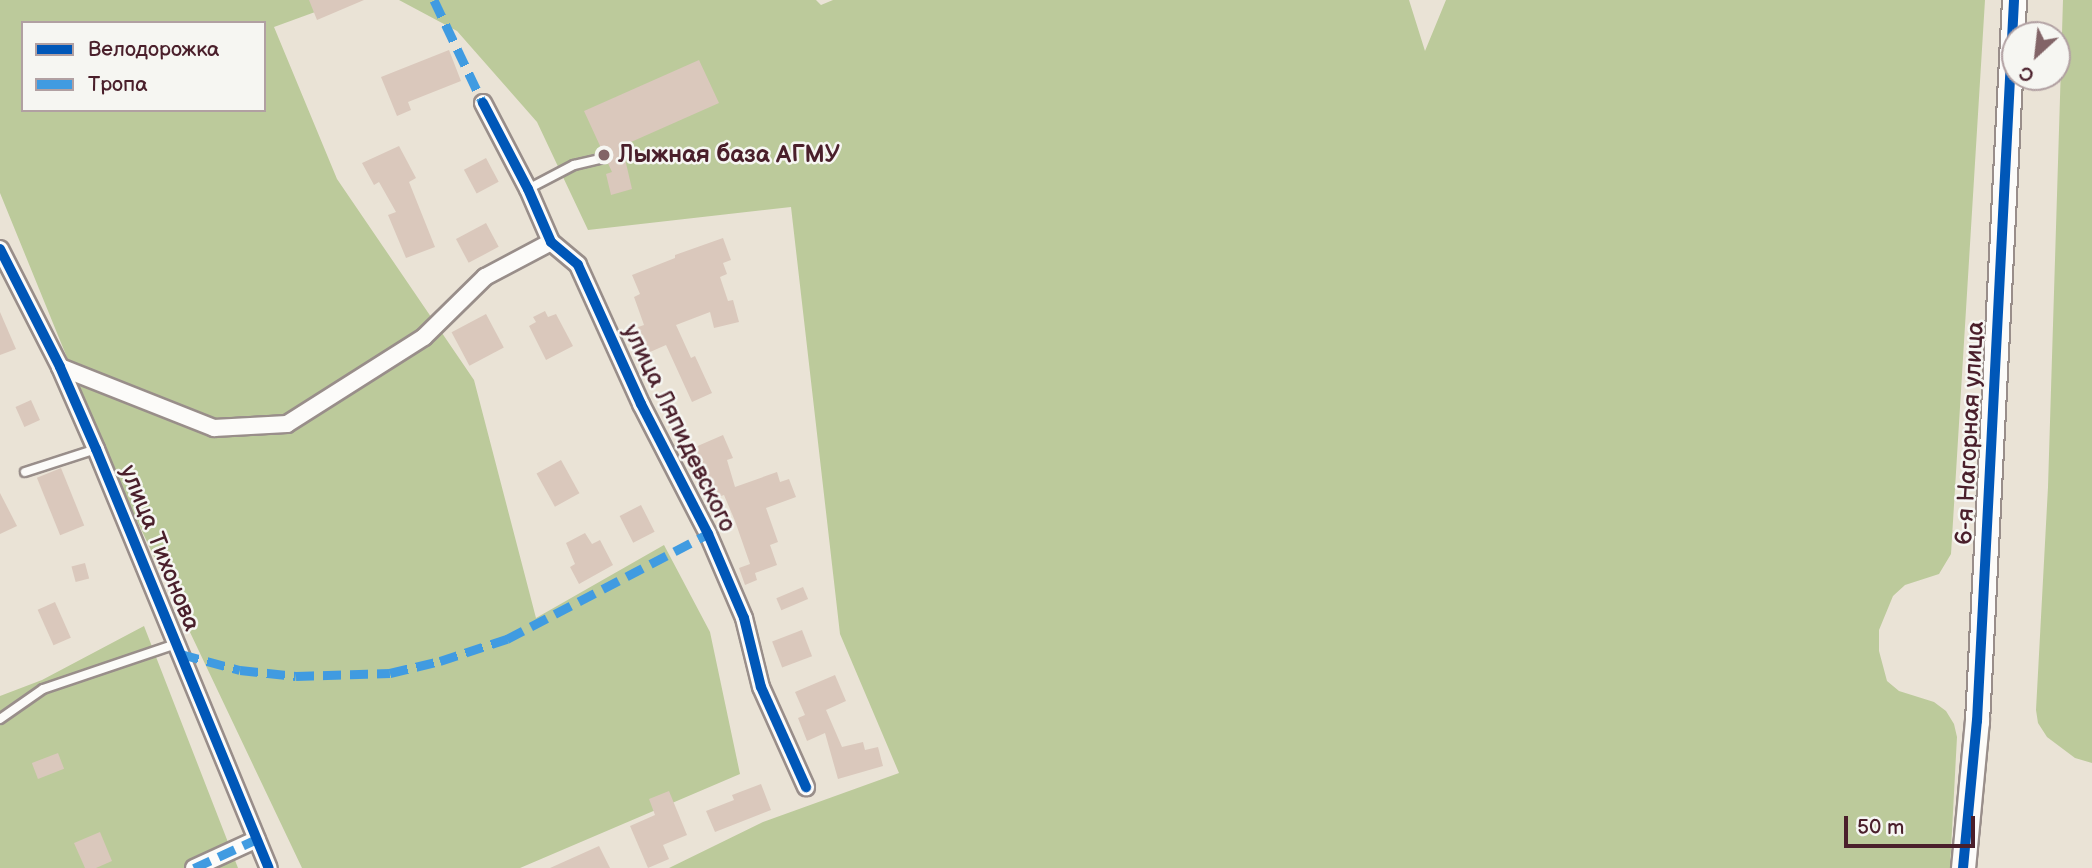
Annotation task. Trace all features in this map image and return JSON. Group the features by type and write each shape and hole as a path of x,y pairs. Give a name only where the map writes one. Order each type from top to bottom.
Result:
{"street":[{"name":"6-я Нагорная улица","path":"1963,868 1977,721 1992,384 2014,0"},
{"name":"улица Ляпидевского","path":"483,103 528,188 551,242 578,265 641,404 708,534 744,618 761,687 806,787"},
{"path":"60,367 214,428 287,424 424,337 485,277 551,242"},
{"name":"улица Тихонова","path":"0,249 60,367 96,449 269,868"},
{"path":"194,868 257,839"}],"lane":[{"path":"528,188 573,164 600,159"},
{"path":"25,472 96,449"},
{"path":"0,719 43,689 176,644"}],"green space":[{"path":"0,0 348,0 274,27 337,179 474,380 536,618 664,545 710,632 740,774 520,868 302,868 112,468 0,193"},
{"path":"399,0 816,0 821,5 833,0 1409,0 1425,51 1446,0 1985,0 1951,554 1939,574 1905,585 1893,596 1879,630 1879,651 1887,681 1899,691 1934,702 1946,711 1954,724 1957,737 1950,868 669,868 763,822 899,773 840,634 791,207 588,230 537,122 457,31"},
{"path":"2063,0 2092,0 2092,763 2075,758 2047,737 2038,723 2036,710 2048,487 2060,91 2071,91 2071,21 2062,21"},
{"path":"144,626 238,868 0,868 0,696 42,680"}],"building":[{"path":"309,0 364,0 317,20"},
{"path":"449,50 461,81 408,102 411,110 397,116 381,77"},
{"path":"699,60 719,103 622,146 632,189 611,195 606,174 612,172 584,111"},
{"path":"399,146 416,178 409,182 435,247 406,258 388,215 396,212 379,182 374,185 362,163"},
{"path":"486,158 499,182 477,194 464,170"},
{"path":"486,223 499,247 469,263 456,239"},
{"path":"723,238 731,260 723,263 727,274 720,277 728,301 733,300 739,322 714,328 710,312 676,325 691,358 695,356 712,393 692,402 666,345 650,352 638,327 644,325 634,297 640,294 632,275 675,258 675,255"},
{"path":"545,311 548,317 556,314 573,346 546,360 529,326 536,322 533,317"},
{"path":"0,312 16,349 0,355"},
{"path":"486,314 504,348 469,366 452,332"},
{"path":"31,400 40,420 24,427 15,407"},
{"path":"723,435 733,458 727,460 735,487 777,472 780,482 789,479 796,497 766,508 778,542 770,545 777,565 755,573 757,580 745,585 739,568 750,564 735,521 724,495 709,500 703,480 707,479 693,448"},
{"path":"561,460 579,493 555,507 537,474"},
{"path":"61,468 84,525 60,535 37,478"},
{"path":"0,493 17,526 0,534"},
{"path":"641,505 655,532 633,543 620,516"},
{"path":"585,533 592,544 600,540 613,565 579,584 570,567 575,564 566,543"},
{"path":"85,563 89,578 76,582 71,567"},
{"path":"803,587 808,599 781,610 776,598"},
{"path":"55,602 71,638 54,645 38,610"},
{"path":"802,630 812,656 782,668 772,641"},
{"path":"835,675 846,701 826,710 842,747 863,742 865,750 878,747 883,766 838,779 825,733 807,741 798,718 805,715 795,692"},
{"path":"58,753 64,769 38,779 32,763"},
{"path":"761,784 771,810 715,832 706,811 734,800 732,795"},
{"path":"669,791 687,835 663,845 669,859 648,868 630,826 655,815 649,799"},
{"path":"100,832 112,861 96,868 85,868 74,843"},
{"path":"599,846 610,868 550,868"}],"marked path":[{"path":"434,0 483,103"},
{"path":"181,654 240,670 296,676 390,673 440,661 507,639 708,534"},
{"path":"194,868 257,839"}],"cycle path":[{"path":"1963,868 1977,721 2014,0"},
{"path":"483,103 528,189 551,242 578,265 641,404 708,534 744,618 761,687 806,787"},
{"path":"0,249 60,367 96,449 269,868"}],"place":[{"name":"Лыжная база АГМУ","path":"604,155"}]}
